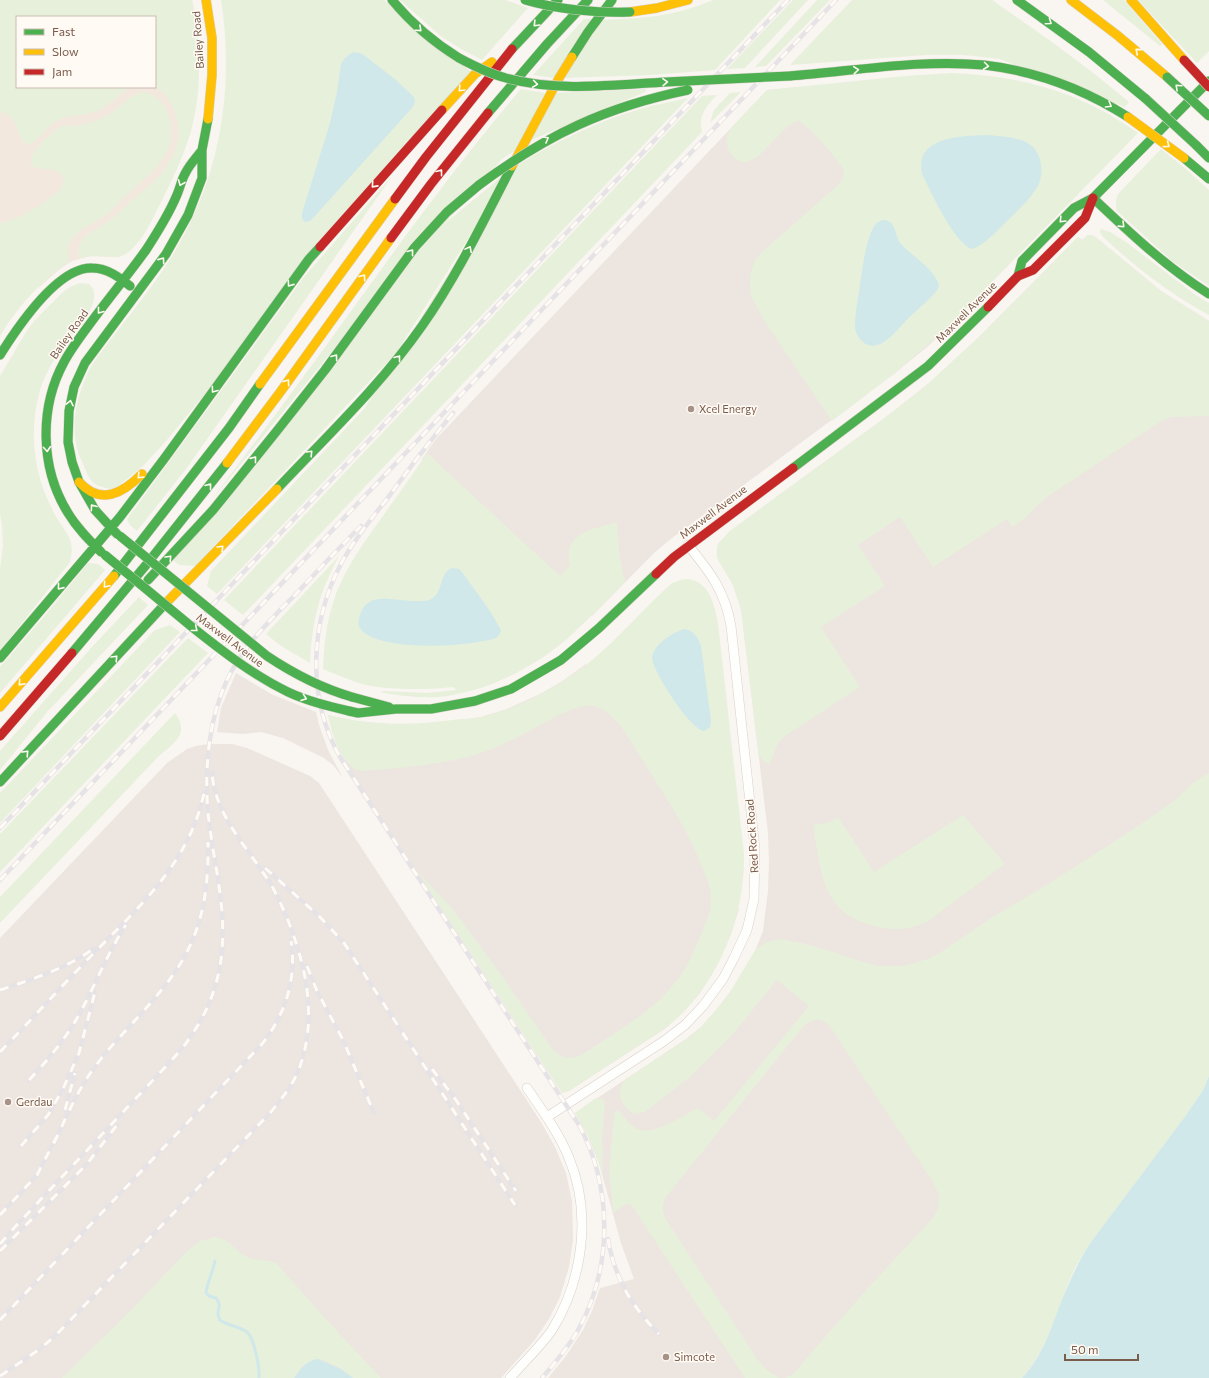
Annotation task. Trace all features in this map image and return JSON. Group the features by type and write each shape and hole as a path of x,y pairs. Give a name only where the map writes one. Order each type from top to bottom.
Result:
{"main road":[{"name":"Bailey Road","path":"111,528 91,504 78,482 72,462 68,433 69,411 74,387 81,370 166,254 188,215 202,178 202,150 208,118 212,75 212,38 206,0"},
{"path":"392,0 426,35 459,58 477,68 525,83 550,86 588,86 790,76 931,64 964,64 996,67 1022,72 1059,82 1100,100 1128,117 1184,158 1209,179"},
{"path":"525,0 558,9 606,13 630,12 657,8 688,0"},
{"path":"0,707 98,594 174,500 234,422 394,199 437,142 514,47 558,0"},
{"path":"0,736 104,617 212,482 450,160 527,67 588,0"},
{"path":"0,782 164,605 194,576 365,397 398,358 444,292 559,78 588,32 612,0"},
{"path":"1017,0 1089,52 1146,99 1209,158"},
{"path":"1071,0 1122,38 1209,116"},
{"path":"1131,0 1209,87"},
{"path":"0,658 94,546 111,528 164,459 296,277 347,215 475,74 514,47"},
{"path":"138,591 226,495 325,370 425,235 447,212 479,185 512,161 545,140 578,123 609,110 641,100 679,91 790,76"},
{"name":"Maxwell Avenue","path":"1018,276 1022,261 1074,208 1094,198 1209,81"},
{"name":"Bailey Road","path":"94,546 74,524 63,507 54,487 47,454 46,434 47,410 54,382 67,356 159,231 186,171 202,150"},
{"path":"1094,198 1156,257 1186,280 1209,294"},
{"name":"Maxwell Avenue","path":"94,546 164,605 231,658 259,677 300,697 317,703 358,713 431,709 475,702 511,689 535,676 570,653 660,569 688,545 917,375 955,341 1018,276 1033,270 1085,218 1094,198"},
{"path":"0,355 13,334 30,312 49,292 70,274 83,268 94,268 111,272 124,280 138,292"},
{"path":"78,482 87,489 103,495 114,495 124,491 161,454 195,416"},
{"name":"Maxwell Avenue","path":"111,528 278,664 315,685 396,710"},
{"path":"44,686 121,608"}],"street":[{"name":"Red Rock Road","path":"547,1117 686,1025 704,1006 723,979 744,939 750,922 755,886 755,849 730,621 719,587 706,567 688,545"},
{"path":"510,1378 544,1340 557,1320 573,1284 579,1253 582,1218 577,1183 569,1157 547,1117 527,1088"}],"shaded area":[{"path":"0,0 192,0 195,14 198,47 198,69 194,116 191,131 182,156 151,221 134,246 126,253 119,257 90,256 72,261 38,288 0,229"},
{"path":"798,87 963,313 927,347 895,373 668,541 654,553 592,616 422,459 436,439 767,90"},
{"path":"1088,235 1094,236 1161,291 1209,321 1209,786 957,1202 798,1378 548,1378 566,1356 583,1330 592,1311 600,1288 634,1279 621,1243 599,1163 587,1134 575,1113 686,1039 702,1026 733,988 755,951 763,931 768,891 768,833 741,609 733,585 717,557 718,544 730,531 886,417 928,384 981,335 1078,237 1082,240"},
{"path":"586,664 739,909 731,934 718,963 700,993 686,1009 666,1028 569,1091 562,1093 349,768 339,749 328,715 355,721 400,725 438,723 481,717 507,709 540,694 561,682"},
{"path":"236,673 271,694 316,712 328,750 343,778 334,766 324,758 283,738 261,732 243,734 217,732 221,708"},
{"path":"208,744 232,744 247,748 310,776 319,783 541,1122 555,1147 566,1173 572,1201 573,1239 569,1267 560,1297 549,1319 534,1341 501,1378 353,1378 350,1376 297,1373 294,1378 0,1378 0,938 167,763 187,749"}],"green space":[{"path":"0,0 192,0 197,32 199,81 195,114 191,130 185,150 152,221 140,240 124,255 114,257 95,256 79,258 79,249 81,242 85,237 115,216 160,175 174,154 178,129 176,115 169,99 163,92 156,88 156,16 16,16 16,88 129,88 106,106 97,111 69,116 58,120 50,125 34,142 28,145 21,138 12,118 0,111"},
{"path":"221,0 384,0 471,72 166,441 143,466 113,490 93,483 86,471 76,441 75,416 77,403 85,378 91,366 163,270 188,227 202,196 212,165 220,132 224,100 226,66 225,33"},
{"path":"400,0 505,0 528,8 482,60 442,37"},
{"path":"713,0 780,0 715,70 651,75 563,78 602,20 658,16 685,10"},
{"path":"793,0 808,0 745,68 727,69"},
{"path":"817,0 830,0 766,66 755,67"},
{"path":"852,0 992,0 1052,42 1129,102 1125,107 1000,59 964,55 925,55 790,65"},
{"path":"1103,0 1124,0 1162,44 1160,46"},
{"path":"1138,0 1209,0 1209,51 1197,63"},
{"path":"584,19 592,19 554,78 533,75"},
{"path":"952,73 1009,79 1046,88 1099,109 1138,133 949,326 895,373 832,421 765,322 751,296 750,274 755,260 761,253 839,184 844,172 836,159 823,144 799,121 784,130 751,161 743,162 731,154 727,145 728,134 731,128 767,90 905,76"},
{"path":"521,89 545,93 516,150 502,159 329,355 210,502 423,212"},
{"path":"646,89 645,92 529,141 554,93"},
{"path":"144,92 159,100 168,114 171,128 171,140 162,160 146,178 124,196 107,214 79,232 73,238 69,245 69,262 49,277 30,295 0,336 0,223 15,219 45,202 60,189 64,183 60,173 34,167 31,164 32,156 42,143 60,127 86,124 103,118 129,99 139,93"},
{"path":"741,92 710,123 714,110 730,93"},
{"path":"717,95 709,103 702,116 702,132 243,615 224,600 702,96"},
{"path":"688,98 217,594 207,586 211,571 364,409 515,167 545,149 591,126 646,107"},
{"path":"1161,149 1209,190 1209,286 1172,261 1117,211 1116,202 1118,194"},
{"path":"393,175 186,469 137,531 130,525 127,519 304,277"},
{"path":"501,177 480,220 396,353 195,566 179,565 173,560 411,260 441,227"},
{"path":"1101,229 1110,232 1126,242 1197,296 1209,303 1209,315 1166,289 1140,269 1102,236 1100,232"},
{"path":"1088,235 1092,235 1097,238 1161,291 1209,321 1209,416 1171,417 1160,422 1047,497 1018,524 1012,527 1007,519 933,567 900,517 858,545 885,586 821,627 860,687 785,736 778,743 770,764 764,762 759,756 741,609 733,585 718,560 718,544 730,531 886,417 928,384 981,335 1078,237 1082,240"},
{"path":"80,283 89,284 94,291 94,299 91,309 79,328 50,366 41,388 34,419 34,445 38,471 52,510 67,533 72,548 72,553 70,562 0,651 0,569 3,546 0,514 0,376 26,332 35,320 63,292"},
{"path":"427,453 560,576 570,565 569,554 571,545 575,539 590,530 617,522 620,559 625,582 568,638 524,669 491,684 473,690 456,695 438,697 394,695 380,692 428,693 457,690 453,687 410,689 375,687 355,682 323,669 327,627 333,603 350,564"},
{"path":"339,556 326,582 318,608 315,620 310,663 281,646 266,634"},
{"path":"88,563 98,564 105,570 0,693 0,667"},
{"path":"687,579 701,584 706,589 715,609 718,623 744,854 740,900 726,946 704,987 690,1006 673,1022 659,1032 569,1091 562,1093 417,871 461,920 505,980 553,1050 563,1057 575,1057 583,1054 646,1012 668,991 688,964 705,924 711,902 708,884 695,850 669,803 625,732 610,715 593,706 585,706 568,711 502,745 468,757 422,765 360,771 347,763 342,756 334,739 328,715 345,719 378,723 410,724 476,718 511,708 539,695 579,670 612,642 672,583"},
{"path":"139,597 148,605 48,711 0,770 0,751 91,648"},
{"path":"170,625 180,632 0,823 0,793 155,630"},
{"path":"188,638 208,653 0,872 0,834"},
{"path":"175,713 180,721 181,728 180,734 173,744 156,759 0,923 0,897"},
{"path":"1209,773 1209,1076 1203,1090 1184,1118 1091,1242 1075,1268 1047,1339 1032,1366 1022,1378 786,1378 793,1374 866,1290 933,1218 937,1211 939,1199 938,1193 931,1179 829,1025 825,1022 815,1020 811,1021 802,1028 666,1197 663,1205 665,1218 758,1360 767,1370 779,1378 745,1378 632,1206 626,1204 613,1213 609,1171 614,1115 615,1111 618,1110 634,1127 641,1130 648,1130 666,1125 698,1108 714,1121 809,1006 777,980 732,1035 691,1076 645,1112 635,1114 626,1108 620,1093 622,1083 691,1036 702,1026 727,997 756,949 766,942 780,939 802,943 878,966 903,966 928,959 1135,828 1174,801 1193,783"},
{"path":"963,815 1005,864 927,922 903,929 879,927 860,921 846,913 835,903 822,875 813,825 827,823 838,817 874,872"},
{"path":"596,1098 603,1099 605,1105 602,1140 603,1178 592,1145 575,1113"},
{"path":"215,1237 228,1242 247,1257 270,1261 277,1264 381,1378 353,1378 341,1369 323,1360 297,1373 294,1378 62,1378 135,1306 186,1252 200,1241"}],"water":[{"path":"353,52 364,55 396,80 413,96 415,101 412,107 315,216 310,221 305,222 302,218 302,213 330,123 341,64 345,58"},
{"path":"963,136 1003,136 1028,143 1039,155 1041,174 1038,186 1026,203 980,246 971,249 957,236 943,215 922,174 921,162 925,152 941,141"},
{"path":"882,220 887,220 893,225 899,242 929,269 937,280 939,286 934,294 891,336 876,346 864,343 859,338 855,328 863,264 868,240 874,227"},
{"path":"452,568 459,569 462,572 490,611 501,630 500,634 496,638 467,644 430,646 411,645 393,643 378,639 361,630 359,626 359,619 361,611 369,602 380,599 425,601 431,599 436,595 444,575"},
{"path":"685,629 691,631 695,635 701,646 711,721 710,727 704,731 690,721 673,699 665,687 652,658 653,653 664,640 680,630"},
{"path":"1209,1076 1209,1378 1022,1378 1035,1361 1050,1332 1061,1302 1086,1249 1184,1118 1203,1090"},
{"path":"318,1359 341,1369 353,1378 294,1378 301,1368 307,1363"}],"waterway":[{"path":"215,1261 206,1293 209,1296 216,1298 218,1301 218,1315 220,1320 226,1324 244,1330 250,1335 259,1367 259,1378"}],"railway":[{"path":"0,828 788,0"},
{"path":"0,880 836,0"},
{"path":"453,413 364,528 342,562 331,585 323,609 318,634 316,659 317,684 321,710 329,734 340,757 579,1125 590,1149 598,1175 603,1202 604,1228 602,1255 597,1282 589,1308 577,1332 556,1362 542,1378"},
{"path":"0,1244 171,1061 186,1043 208,1007 219,973 223,934 221,901 211,837 207,790 208,757 216,709 234,666 252,640 361,526"},
{"path":"0,1376 40,1349 56,1335 271,1112 297,1075 305,1050 309,1012 300,954 287,918 275,892 240,841 225,815 214,788 212,773"},
{"path":"0,1052 145,901 160,882 175,862 187,841 197,818 204,793"},
{"path":"54,1143 77,1095 94,1068 159,993 184,958 199,922 203,904 208,864 208,842"},
{"path":"265,868 320,917 344,943 515,1205"},
{"path":"29,1080 66,1036 82,1008 112,948 126,925"},
{"path":"0,1320 262,1044 270,1033 283,1009 291,983 291,941"},
{"path":"0,990 60,968 93,949"},
{"path":"307,966 317,991 343,1040 374,1113"},
{"path":"21,1146 48,1115 63,1089 79,1053 95,992"},
{"path":"432,1069 454,1097 516,1191"},
{"path":"65,1110 75,1073"},
{"path":"0,1251 87,1164 117,1125"},
{"path":"0,1215 37,1175 56,1138"},
{"path":"608,1239 615,1266 626,1291 640,1313 659,1334"}],"traffic: fast":[{"path":"392,0 423,32 459,58"},
{"path":"525,0 577,10 630,12"},
{"path":"512,49 558,0"},
{"path":"488,113 547,44 588,0"},
{"path":"572,57 588,32 612,0"},
{"path":"1017,0 1089,52 1146,99"},
{"path":"459,58 476,67 506,78 545,85 606,86 790,76"},
{"path":"790,76 887,66 936,63 984,65 1022,72 1059,83 1094,98 1128,117"},
{"path":"1167,77 1209,116"},
{"path":"1018,276 1022,261 1074,208 1093,198 1209,81"},
{"path":"479,185 529,151 578,125 603,114 630,105 688,90"},
{"path":"1146,99 1196,145"},
{"path":"117,534 95,510 79,482 72,462 68,442 69,411 74,387 85,363 166,254 188,215 202,178 202,150 208,119"},
{"path":"1196,145 1209,158"},
{"path":"101,552 83,534 68,513 52,477 46,438 50,399 56,380 70,352 96,315 146,250 169,211 188,169 202,150"},
{"path":"1184,158 1209,179"},
{"path":"277,489 371,390 406,348 447,288 512,166"},
{"path":"148,580 213,510 276,432 325,370 415,247 447,212 479,185"},
{"path":"1093,198 1163,261 1193,284 1209,294"},
{"path":"0,658 120,517 164,459 309,259 320,247"},
{"path":"0,355 27,315 39,301 65,277 79,270 97,268 122,279 130,286"},
{"path":"793,468 928,366 988,307"},
{"path":"114,576 229,428 260,384"},
{"path":"72,653 146,565 227,463"},
{"path":"120,536 267,656 308,680 352,697"},
{"path":"105,555 203,636 250,670 295,695 349,711"},
{"path":"349,711 358,713 396,709 431,709 475,701 511,689 561,660 599,628 656,574"},
{"path":"0,782 165,604"},
{"path":"352,697 389,707"}],"traffic: slow":[{"path":"206,0 212,38 212,75 208,119"},
{"path":"630,12 657,8 688,0"},
{"path":"1071,0 1117,35 1167,77"},
{"path":"1131,0 1184,60"},
{"path":"512,166 559,78 572,57"},
{"path":"442,110 475,74 492,62"},
{"path":"1128,117 1184,158"},
{"path":"260,384 395,199"},
{"path":"227,463 281,391 391,238"},
{"path":"79,482 95,494 112,494 127,487 142,474"},
{"path":"165,604 277,489"},
{"path":"0,707 114,576"}],"traffic: jam":[{"path":"395,199 426,157 512,49"},
{"path":"1184,60 1209,87"},
{"path":"320,247 442,110"},
{"path":"391,238 431,184 488,113"},
{"path":"988,307 1018,276 1033,270 1085,218 1093,198"},
{"path":"656,574 674,557 793,468"},
{"path":"0,736 72,653"}],"place":[{"name":"Xcel Energy","path":"691,409"},
{"name":"Gerdau","path":"8,1102"},
{"name":"Simcote","path":"666,1357"}]}
